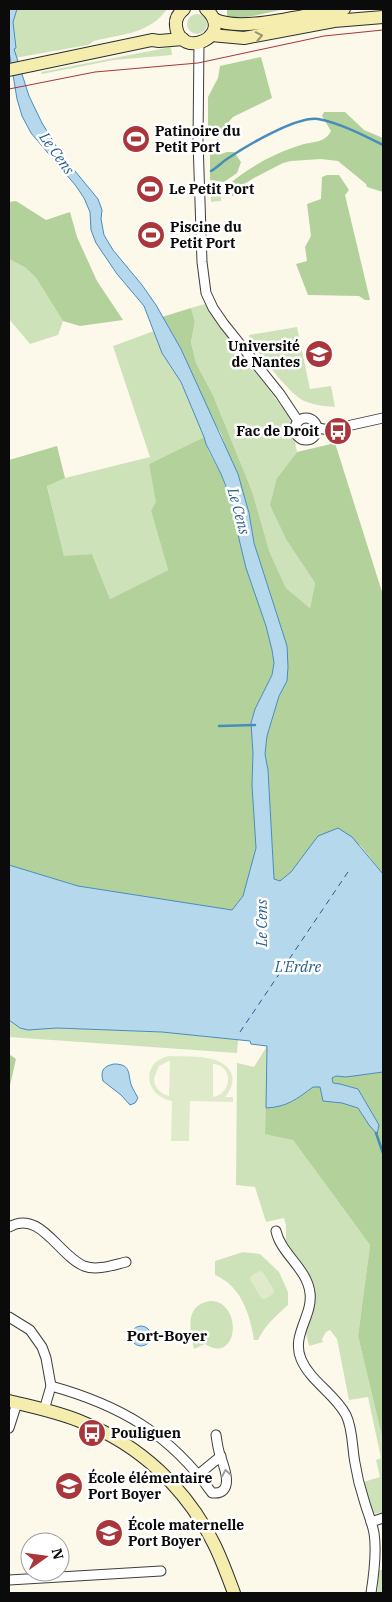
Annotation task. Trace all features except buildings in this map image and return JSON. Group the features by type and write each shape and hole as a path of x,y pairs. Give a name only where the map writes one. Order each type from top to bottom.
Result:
{"main road":[{"path":"183,39 177,31 176,23 179,14 184,9"},
{"path":"210,12 224,23 241,24 344,9"},
{"path":"9,70 152,40 183,39 192,43 199,43 205,41 211,35 214,27 210,12"},
{"path":"211,35 244,38 334,21 383,17"},
{"path":"152,40 176,23"},
{"path":"13,1402 80,1421 102,1430 140,1454 163,1473 182,1494 203,1524 234,1593"}],"street":[{"path":"199,43 198,141 202,262 206,293 224,324 280,394 298,421"},
{"path":"302,418 310,418 315,421 318,428 317,434 313,438 303,440 296,432 295,426 302,418"},
{"path":"318,428 333,430 383,418"},
{"path":"9,1227 19,1223 28,1223 39,1227 63,1250 84,1266 99,1268 126,1262"},
{"path":"276,1231 278,1239 305,1278 310,1294 309,1305 298,1339 299,1354 305,1368 345,1414 348,1422 363,1500 374,1532 375,1544 371,1593"},
{"path":"9,1316 30,1330 42,1347 51,1386 44,1410"},
{"path":"51,1386 109,1405 137,1421 179,1452 199,1474 212,1493 224,1489 228,1482 216,1435"},
{"path":"9,1428 13,1402"},
{"path":"199,1474 221,1456"},
{"path":"371,1522 383,1518"},
{"path":"9,1580 161,1571"}],"green space":[{"path":"9,9 167,9 152,24 134,32 94,41 88,45 9,59"},
{"path":"227,9 285,9 243,18 227,16"},
{"path":"197,14 204,17 207,24 204,31 197,34 190,31 187,24 190,17"},
{"path":"171,47 172,55 114,60 42,74 41,72"},
{"path":"261,57 272,98 233,117 217,135 208,132 208,97 218,78 220,66"},
{"path":"324,112 345,112 364,130 383,138 383,192 367,187 366,184 338,161 321,159 283,163 246,183 233,196 228,196 229,184 254,166 281,152 325,138 331,131 322,116"},
{"path":"210,146 218,147 221,154 234,152 241,162 237,173 224,182 210,180"},
{"path":"339,175 349,190 345,195 370,300 365,300 359,296 308,295 296,264 307,261 305,247 311,236 307,204 321,199 322,177"},
{"path":"211,184 221,188 221,201 211,202"},
{"path":"16,201 46,220 70,212 77,237 97,281 123,320 80,326 63,321 36,278 26,268 9,259 9,202"},
{"path":"9,259 26,268 36,278 63,321 58,335 30,344 9,319"},
{"path":"205,304 290,418 297,452 277,478 287,541 315,583 310,608 286,588 270,553 252,491 213,395 196,363 191,342 195,322 191,308"},
{"path":"191,308 195,322 191,342 196,363 213,395 252,491 270,553 286,588 310,608 315,583 287,541 270,505 277,478 297,452 335,443 383,595 383,874 360,845 318,836 291,872 280,881 274,879 268,770 265,754 267,736 279,696 287,681 277,614 254,543 249,513 221,434 209,414 181,349 162,317"},
{"path":"297,327 310,389 331,386 335,407 304,401 298,397 283,383 250,343 249,335"},
{"path":"154,331 162,353 181,382 204,437 149,464 157,502 151,511 168,570 110,599 92,554 64,557 47,485 65,478 150,457 113,346"},
{"path":"204,437 209,452 221,474 236,517 246,568 266,626 274,663 272,675 255,709 251,723 256,848 243,896 232,910 78,886 9,865 9,460 57,446 65,478 47,486 64,556 92,554 110,599 168,570 151,511 156,502 149,464"},
{"path":"9,1020 20,1028 28,1030 57,1028 162,1032 238,1040 237,1053 9,1037"},
{"path":"267,1046 293,1140 370,1245 358,1336 383,1441 383,1512 365,1516 356,1484 380,1477 376,1460 381,1458 368,1397 349,1400 337,1339 330,1330 326,1332 322,1339 323,1342 309,1346 305,1330 312,1305 298,1260 286,1241 284,1218 266,1222 255,1187 236,1185 237,1063 254,1067"},
{"path":"9,1054 16,1059 9,1090"},
{"path":"170,1056 214,1060 228,1068 232,1075 231,1087 225,1097 233,1097 233,1102 190,1101 189,1141 171,1141 172,1101 162,1098 151,1086 150,1071 154,1064","holes":["170,1061 169,1096 158,1089 154,1078 159,1066","213,1064 224,1069 228,1079 224,1090 213,1097"]},
{"path":"383,1072 383,1441 358,1336 370,1245 293,1140 265,1134 266,1108 286,1104 297,1099 313,1087 320,1087 323,1101 342,1103 358,1108 369,1125 379,1125 358,1089 333,1083 332,1078 336,1076 346,1077"},
{"path":"243,1252 260,1254 279,1272 288,1292 288,1305 267,1325 258,1340 254,1340 247,1311 238,1294 232,1286 215,1275 215,1261"},
{"path":"260,1271 263,1272 274,1290 273,1294 265,1299 261,1298 250,1279 251,1276"},
{"path":"210,1301 221,1304 229,1313 233,1329 231,1337 228,1344 222,1348 215,1348 205,1344 194,1349 190,1327 192,1313 202,1303"},
{"path":"379,1570 383,1570 383,1593 377,1593"}],"water":[{"name":"L'Erdre","path":"9,9 17,9 13,22 16,48 14,49 29,96 42,123 61,154 98,199 102,210 101,219 104,235 113,250 156,305 181,349 238,474 249,513 254,543 287,646 287,681 279,696 267,736 265,754 268,770 274,879 280,881 291,872 318,836 338,828 352,837 383,874 383,1072 346,1077 336,1076 332,1078 333,1083 358,1089 379,1125 377,1134 358,1108 342,1103 323,1101 320,1087 313,1087 297,1099 286,1104 266,1108 267,1046 251,1044 250,1041 162,1032 57,1028 28,1030 20,1028 9,1020 9,865 78,886 232,910 243,896 256,848 251,723 255,709 272,675 274,663 266,626 246,568 236,517 229,494 181,382 162,353 144,306 117,274 96,243 91,230 90,212 84,198 31,133 22,116 17,99 9,51"},
{"path":"114,1064 127,1068 132,1087 138,1098 135,1103 130,1105 103,1081 102,1074 104,1069"},
{"path":"137,1326 145,1326 151,1332 151,1340 145,1346 137,1346 131,1340 131,1332"}],"waterway":[{"path":"211,171 260,139 309,119 335,123 383,145"},
{"path":"219,726 255,725"},
{"path":"376,1133 383,1153"}],"ferry route":[{"path":"240,1032 350,869"}],"tram line":[{"path":"9,89 95,72 198,63 324,36 383,30"}],"place":[{"name":"Patinoire du Petit Port","path":"136,139"},
{"name":"Le Petit Port","path":"150,189"},
{"name":"Piscine du Petit Port","path":"151,235"},
{"name":"Université de Nantes","path":"319,354"},
{"name":"Fac de Droit","path":"338,431"},
{"name":"Pouliguen","path":"92,1433"},
{"name":"École élémentaire Port Boyer","path":"69,1486"},
{"name":"École maternelle Port Boyer","path":"109,1533"}],"district":[{"name":"Port-Boyer","path":"167,1335"}],"water label":[{"name":"Le Cens","path":"57,153"},
{"name":"Le Cens","path":"239,511"},
{"name":"Le Cens","path":"261,923"}]}
